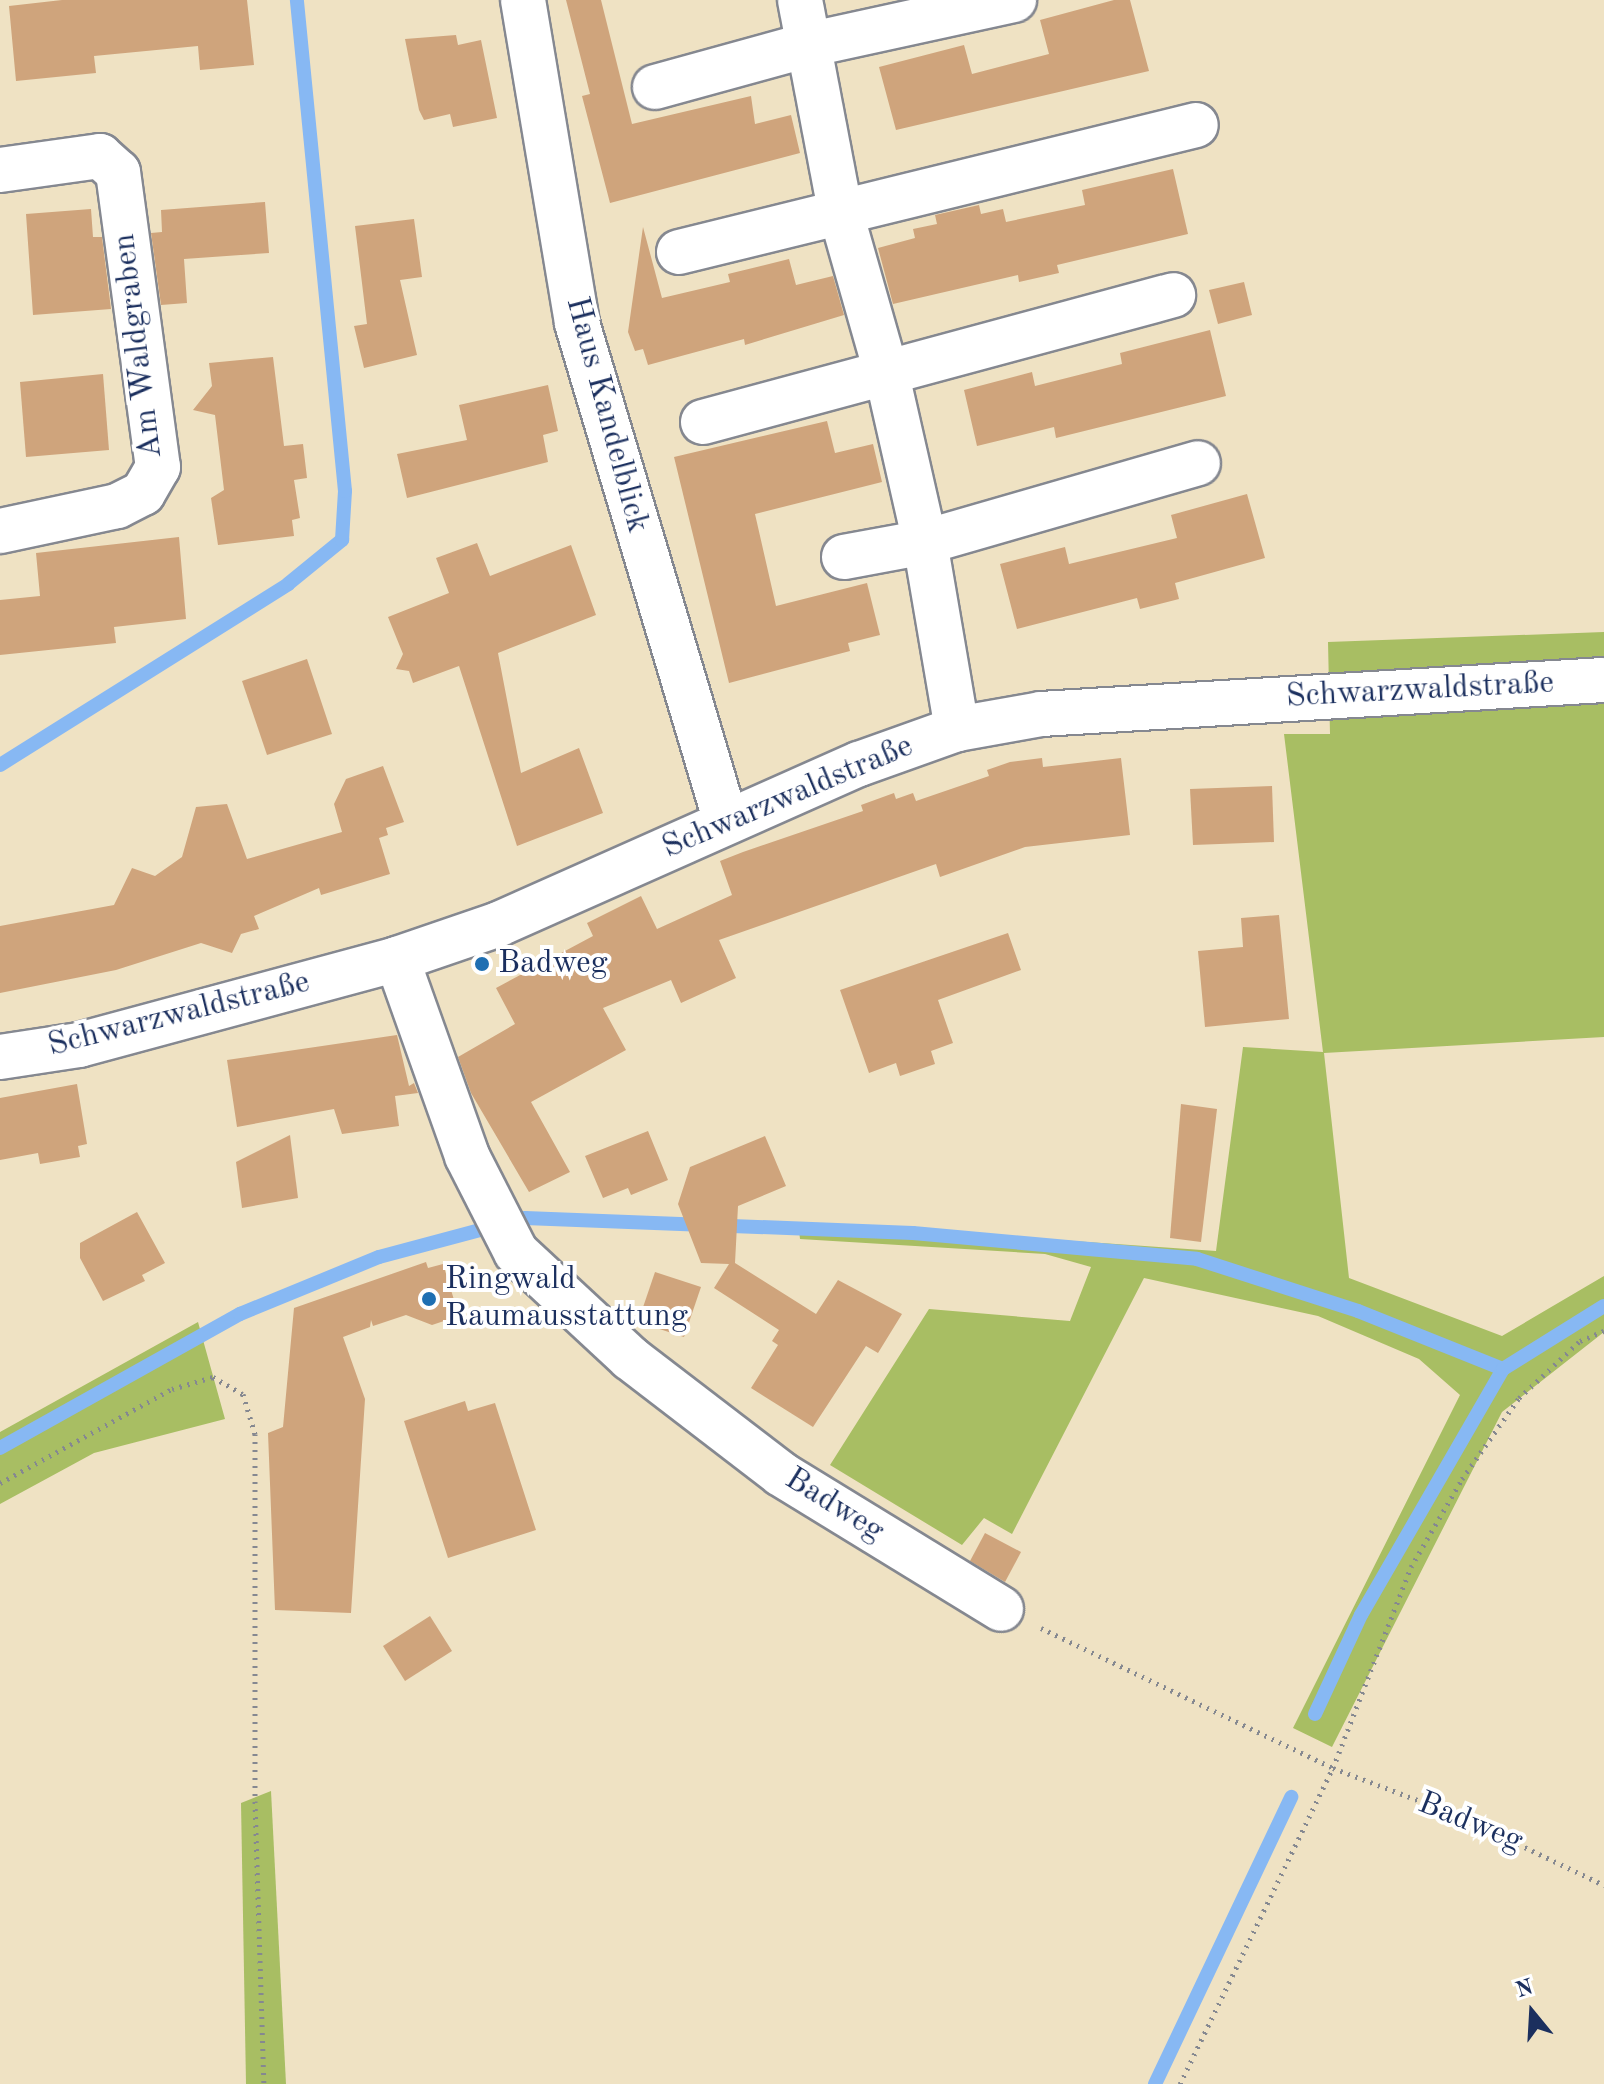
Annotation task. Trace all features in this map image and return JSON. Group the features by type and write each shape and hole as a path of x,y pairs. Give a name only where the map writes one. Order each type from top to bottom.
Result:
{"street":[{"name":"Haus Kandelblick","path":"523,0 577,323 726,822"},
{"path":"800,0 840,210 887,375 925,542 957,729"},
{"path":"655,87 807,45 1014,0"},
{"path":"679,252 1196,125"},
{"name":"Am Waldgraben","path":"0,170 100,156 118,172 158,467 143,493 117,506 0,531"},
{"path":"703,422 887,375 1173,295"},
{"path":"844,557 925,542 1198,463"},
{"name":"Schwarzwaldstraße","path":"0,1057 79,1045 397,959 499,924 859,764 957,729 1087,711 1604,680"},
{"name":"Badweg","path":"397,959 467,1156 516,1252 630,1358 781,1474 1001,1609"}],"path":[{"path":"1180,2084 1333,1768 1411,1567 1462,1479 1519,1398 1580,1341 1604,1331"},
{"path":"0,1483 172,1389 213,1377 243,1394 255,1434 255,1801 264,2084"},
{"name":"Badweg","path":"1001,1609 1333,1768 1460,1816 1604,1885"}],"green space":[{"path":"1604,632 1604,1037 1324,1053 1349,1278 1502,1336 1604,1276 1604,1332 1502,1412 1332,1747 1293,1728 1460,1395 1419,1359 1318,1316 1144,1278 1012,1534 984,1518 962,1545 830,1465 929,1309 1070,1321 1091,1267 1045,1254 800,1239 798,1222 1216,1251 1243,1047 1323,1052 1284,734 1330,734 1328,642"},
{"path":"198,1322 225,1419 94,1453 0,1504 0,1432"},
{"path":"271,1791 286,2084 246,2084 241,1803"}],"building":[{"path":"62,0 247,0 254,65 200,70 198,46 94,56 96,73 16,81 9,6"},
{"path":"566,0 601,0 632,124 751,96 755,124 791,115 800,153 610,203 582,96 590,94"},
{"path":"1114,0 1130,0 1149,71 896,130 879,67 964,45 972,74 1049,54 1040,20"},
{"path":"456,35 458,45 481,40 497,118 453,127 450,114 424,120 419,110 405,39"},
{"path":"1173,169 1188,234 1057,265 1059,273 1019,282 1018,275 893,304 878,248 915,238 913,229 937,224 935,215 979,205 981,214 1003,209 1006,222 1085,205 1082,190"},
{"path":"265,202 269,253 184,259 187,303 161,305 151,233 162,232 161,210"},
{"path":"91,209 93,237 102,237 111,309 33,315 26,214"},
{"path":"414,219 422,277 400,280 417,355 364,368 354,326 367,324 355,226"},
{"path":"643,227 662,298 730,282 728,274 789,259 796,285 833,276 844,315 745,345 744,339 648,365 643,349 635,351 628,332"},
{"path":"1244,282 1252,315 1218,324 1209,290"},
{"path":"1210,330 1226,396 1056,438 1054,427 977,446 964,390 1032,372 1035,386 1122,364 1120,353"},
{"path":"273,357 284,446 303,444 307,478 294,480 300,518 292,520 294,536 218,545 211,498 224,490 215,415 193,410 212,386 209,363"},
{"path":"103,374 109,450 26,457 20,382"},
{"path":"548,385 558,431 543,435 548,462 407,498 397,454 467,440 459,405"},
{"path":"827,421 835,453 873,444 882,482 755,514 776,606 867,583 880,635 848,643 850,651 729,683 674,457"},
{"path":"1247,494 1265,558 1175,583 1179,599 1140,609 1137,598 1017,629 1000,564 1065,547 1069,564 1177,538 1171,515"},
{"path":"179,537 186,619 114,627 116,643 0,655 0,600 40,596 36,553"},
{"path":"477,543 490,576 571,545 596,615 498,653 521,773 579,748 603,813 517,846 459,666 413,683 409,671 396,669 403,654 388,617 449,593 436,558"},
{"path":"307,659 332,734 267,755 242,681"},
{"path":"1042,758 1043,767 1121,758 1130,835 1025,847 940,877 936,864 719,940 736,978 681,1003 671,980 603,1008 626,1050 531,1102 570,1172 529,1192 471,1093 458,1057 515,1024 496,988 593,936 587,923 641,896 657,929 732,895 720,861 863,811 861,805 894,793 896,799 913,793 916,801 989,776 987,770 1010,762"},
{"path":"383,766 404,822 386,828 388,835 379,838 390,874 321,895 319,888 254,916 259,929 241,934 232,953 201,943 116,970 0,993 0,926 114,905 132,868 155,876 182,857 196,807 227,804 247,859 342,832 334,804 346,779"},
{"path":"1272,786 1274,842 1193,845 1190,789"},
{"path":"1279,915 1289,1019 1205,1027 1198,951 1243,947 1241,918"},
{"path":"1008,933 1021,970 938,1000 953,1043 931,1051 935,1064 900,1076 896,1063 869,1073 840,990"},
{"path":"397,1035 409,1086 414,1083 418,1093 395,1096 399,1126 342,1134 334,1109 237,1127 227,1060"},
{"path":"77,1084 87,1144 78,1146 80,1157 40,1164 38,1153 0,1160 0,1098"},
{"path":"1181,1104 1217,1109 1201,1242 1170,1238"},
{"path":"648,1131 668,1180 631,1195 628,1188 603,1198 585,1156"},
{"path":"290,1135 298,1198 242,1208 236,1162"},
{"path":"765,1136 786,1186 738,1206 735,1263 816,1314 838,1280 902,1314 878,1353 866,1346 813,1427 751,1388 778,1345 772,1341 779,1330 714,1288 729,1264 701,1263 678,1204 690,1167"},
{"path":"137,1212 165,1263 142,1275 145,1281 103,1301 80,1258 80,1243"},
{"path":"426,1262 428,1268 443,1264 459,1316 432,1325 406,1315 373,1326 371,1320 370,1327 343,1337 365,1399 351,1613 275,1610 268,1433 283,1427 294,1308"},
{"path":"655,1272 701,1287 684,1337 638,1322"},
{"path":"465,1401 468,1411 495,1403 536,1530 448,1558 404,1421"},
{"path":"985,1533 1021,1552 1005,1582 970,1561"},
{"path":"430,1616 452,1651 405,1681 383,1646"}],"waterway":[{"path":"0,765 288,584 342,540 345,491 297,0"},
{"path":"0,1448 240,1314 379,1257 525,1218 913,1233 1197,1259 1358,1311 1503,1369"},
{"path":"1315,1714 1361,1615 1503,1369 1604,1306"},
{"path":"1155,2084 1291,1797"}],"place":[{"name":"Badweg","path":"482,964"},
{"name":"Ringwald Raumausstattung","path":"429,1299"}]}
